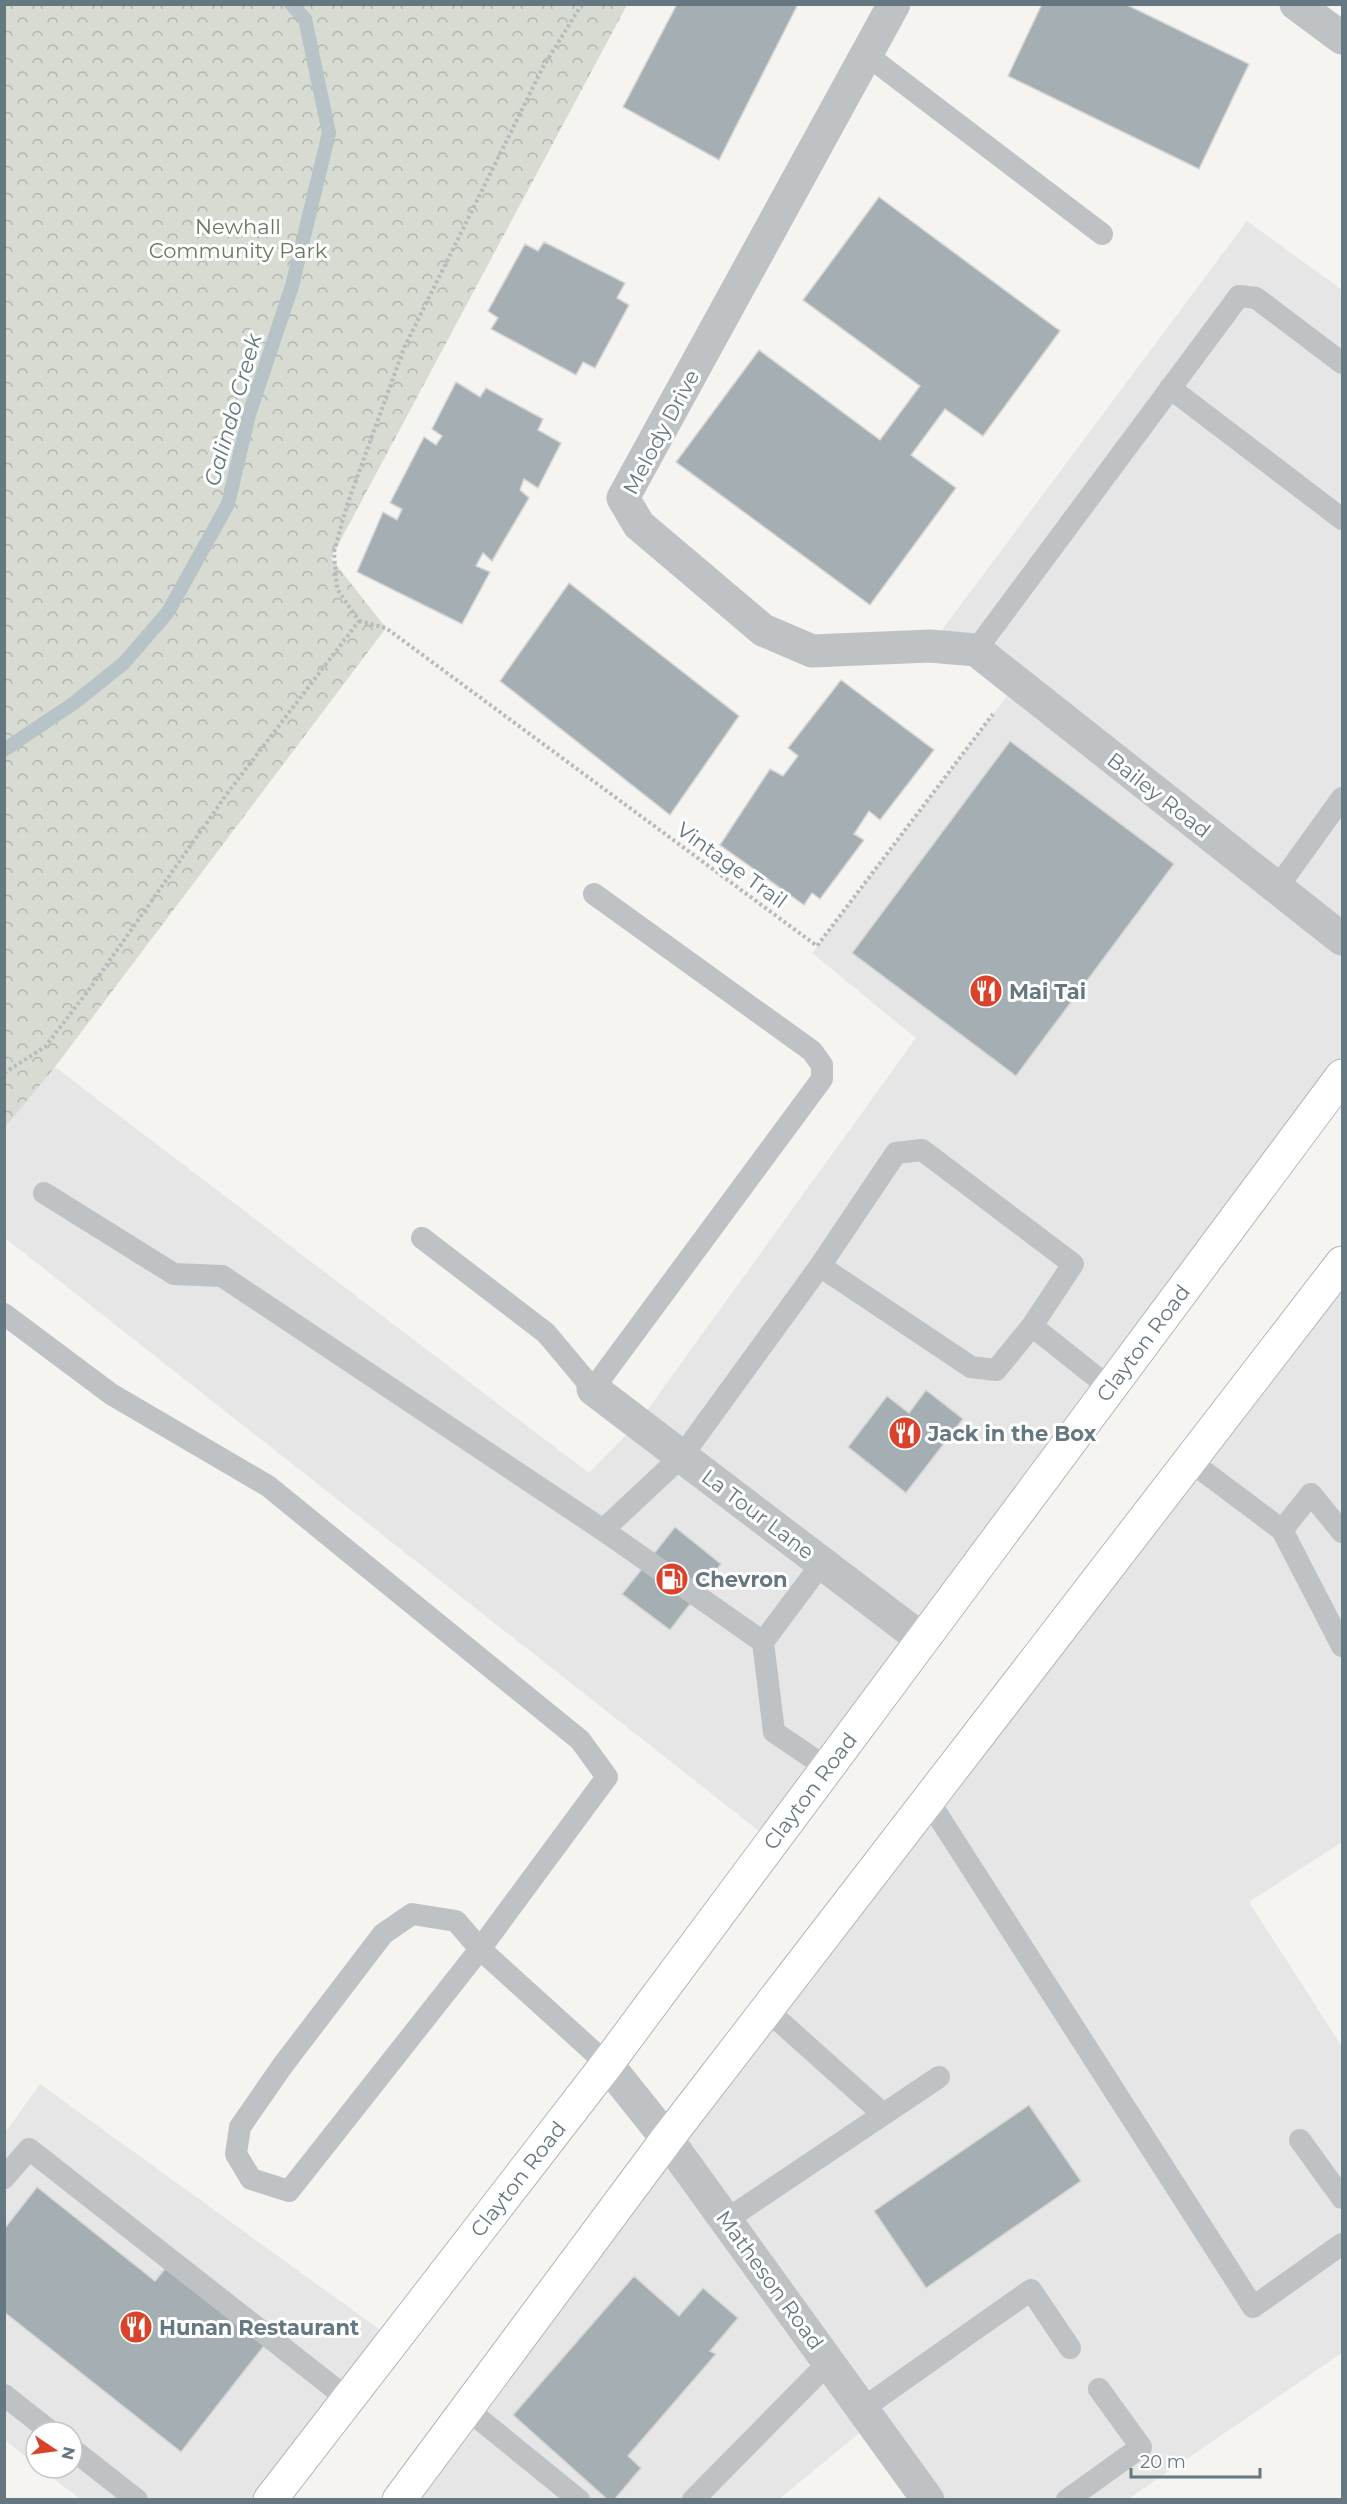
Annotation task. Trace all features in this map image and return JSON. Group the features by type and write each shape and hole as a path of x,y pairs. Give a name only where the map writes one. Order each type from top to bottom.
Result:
{"main road":[{"name":"Clayton Road","path":"270,2499 607,2064 1342,1076"},
{"path":"399,2499 667,2139 1342,1263"}],"street":[{"name":"Melody Drive","path":"894,4 623,498 639,525 763,630 812,651 930,646 976,651"},
{"path":"1296,4 1342,38"},
{"name":"Bailey Road","path":"976,651 1342,939"},
{"name":"La Tour Lane","path":"593,1389 923,1640"},
{"name":"Matheson Road","path":"607,2064 667,2139 928,2499"}],"lane":[{"path":"867,55 1102,234"},
{"path":"976,651 1239,296 1256,298 1342,363"},
{"path":"1170,388 1342,519"},
{"path":"1277,888 1342,798"},
{"path":"422,1238 546,1333 593,1389 822,1078 822,1065 812,1051 594,894"},
{"path":"603,1530 682,1456 820,1266 896,1153 922,1150 1073,1264 1032,1326 996,1370 971,1367 820,1266"},
{"path":"44,1193 174,1274 222,1276 603,1530 764,1642"},
{"path":"4,1314 111,1394 268,1486 580,1740 607,1777 480,1949 289,2191 251,2179 236,2154 240,2127 283,2065 383,1934 412,1914 456,1921 480,1949 607,2064"},
{"path":"1032,1326 1110,1388"},
{"path":"1190,1461 1282,1530 1342,1646"},
{"path":"1282,1530 1311,1494 1342,1532"},
{"path":"822,1563 764,1642 774,1732 827,1768"},
{"path":"928,1800 1253,2307 1342,2244"},
{"path":"767,2010 882,2113"},
{"path":"726,2220 882,2113 939,2077"},
{"path":"1300,2140 1342,2198"},
{"path":"4,2178 29,2149 348,2400"},
{"path":"862,2409 1031,2290 1070,2348"},
{"path":"693,2499 829,2362"},
{"path":"1067,2499 1141,2447 1099,2389"},
{"path":"4,2395 36,2420"},
{"path":"466,2409 579,2499"},
{"path":"84,2458 137,2499"}],"path":[{"path":"4,1073 45,1047 91,987 229,791 359,621 337,589 334,552 347,505 404,348 543,67 582,4"},
{"name":"Vintage Trail","path":"359,621 386,628 817,946 1017,682"}],"shaded area":[{"path":"1247,221 1342,290 1342,1076 773,1842 5,1238 4,1127 55,1067 589,1473 638,1423 916,1038 812,953 1017,683 930,646"},
{"path":"1342,1263 1342,1842 1249,1902 1342,2047 1342,2353 1128,2499 928,2499 873,2422 779,2499 399,2500"},
{"path":"40,2084 394,2340 270,2499 80,2499 55,2480 84,2480 84,2420 24,2420 24,2455 5,2440 5,2133"}],"green space":[{"name":"Newhall Community Park","path":"5,4 627,5 331,558 386,628 55,1067 5,1127"}],"building":[{"path":"677,4 798,4 719,160 623,107"},
{"path":"1042,4 1125,4 1249,64 1199,169 1008,76"},
{"path":"879,197 1060,331 983,436 945,409 911,455 956,488 870,605 676,462 759,350 880,440 920,386 803,300"},
{"path":"544,242 625,283 617,298 629,305 595,368 583,362 576,375 491,329 498,318 488,311 525,244 538,251"},
{"path":"456,382 480,397 486,388 543,419 538,430 561,443 538,488 524,479 520,490 529,498 492,561 483,553 476,566 490,572 462,624 357,572 383,512 397,520 402,509 390,503 424,437 436,445 442,436 432,429"},
{"path":"569,583 739,716 670,815 500,681"},
{"path":"841,680 934,750 880,820 869,811 854,834 864,840 820,899 812,893 804,905 720,845 770,769 783,776 798,756 788,748"},
{"path":"1010,741 1174,864 1016,1076 852,953"},
{"name":"Jack in the Box","path":"926,1390 963,1419 906,1493 848,1447 887,1396 909,1413"},
{"name":"Chevron","path":"675,1527 721,1564 670,1630 622,1594"},
{"path":"1029,2105 1081,2181 926,2288 874,2211"},
{"name":"Hunan Restaurant","path":"37,2187 155,2281 169,2264 267,2342 181,2452 4,2312 4,2229"},
{"path":"634,2276 679,2316 703,2288 738,2318 710,2351 716,2354 628,2456 641,2468 614,2500 608,2500 513,2415"}],"waterway":[{"name":"Galindo Creek","path":"4,750 74,703 124,663 168,612 228,504 249,415 292,286 329,133 305,19 291,4"}],"place":[{"name":"Mai Tai","path":"986,991"},
{"name":"Jack in the Box","path":"905,1433"},
{"name":"Chevron","path":"672,1579"},
{"name":"Hunan Restaurant","path":"136,2327"}]}
